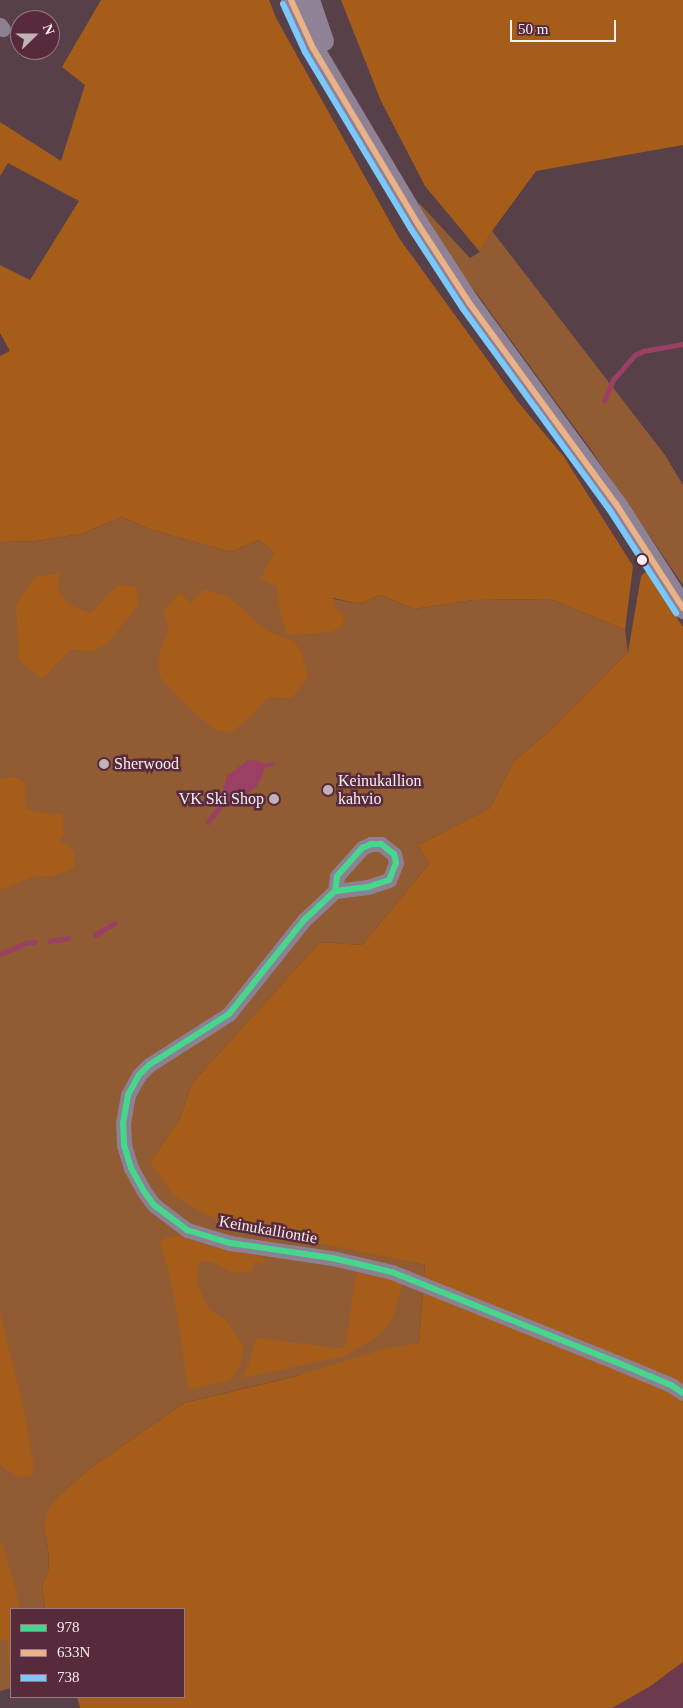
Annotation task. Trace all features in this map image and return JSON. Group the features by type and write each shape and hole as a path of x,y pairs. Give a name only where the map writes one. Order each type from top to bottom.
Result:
{"main road":[{"path":"291,0 313,48 382,167 470,304 616,504 683,608"},
{"path":"309,0 338,89"}],"street":[{"name":"Keinukalliontie","path":"335,891 304,920 229,1014 149,1065 139,1075 128,1095 123,1124 124,1145 132,1168 143,1190 159,1209 187,1230 230,1244 332,1258 392,1272 616,1362 671,1385 683,1393"}],"shaded area":[{"path":"101,0 269,0 276,18 399,238 518,402 564,457 633,566 625,630 551,599 473,600 414,609 381,595 359,604 333,598 335,607 344,617 343,625 332,632 287,635 279,610 277,587 260,579 274,553 259,540 230,552 149,529 122,517 81,534 36,541 0,542 0,356 10,351 0,333 0,265 30,280 79,201 8,163 0,176 0,122 61,161 85,85 62,67"},
{"path":"341,0 683,0 683,145 536,171 492,231 480,252 425,186 381,101"},
{"path":"419,203 470,258 480,252 492,231 665,455 683,485 683,585 589,447 456,265 418,206"},
{"path":"122,517 149,529 230,552 259,540 274,553 277,587 359,604 381,595 414,609 473,600 551,599 625,630 628,652 552,729 514,761 490,808 418,845 429,864 362,945 320,942 192,1083 180,1118 150,1162 359,1251 425,1265 419,1343 362,1360 184,1403 89,1469 57,1497 44,1528 49,1568 42,1586 45,1608 10,1608 10,1688 0,1691 0,542 36,541 81,534"},
{"path":"647,571 683,627 683,1662 649,1687 612,1708 80,1708 77,1698 185,1698 185,1608 45,1608 42,1586 49,1568 44,1528 47,1512 57,1497 89,1469 184,1403 296,1376 384,1349 419,1343 425,1265 235,1226 203,1213 174,1196 150,1162 180,1118 192,1083 320,942 362,945 429,864 418,845 490,808 514,761 552,729 628,652 641,576"},
{"path":"61,573 57,589 68,604 91,613 117,585 135,587 139,604 107,644 92,652 71,649 42,679 19,660 16,606 34,577"},
{"path":"204,589 229,597 266,630 295,642 301,652 308,677 292,698 268,697 250,717 231,733 213,729 184,703 159,676 159,654 169,628 163,610 181,592 190,604"},
{"path":"248,760 259,761 264,764 274,762 276,764 264,768 262,777 256,787 241,799 225,806 219,803 227,776"},
{"path":"15,777 25,783 26,809 50,814 62,814 64,833 60,840 74,851 74,868 53,876 31,877 0,890 0,779"},
{"path":"179,1236 217,1248 263,1257 264,1264 254,1262 253,1271 234,1273 211,1262 199,1261 197,1284 208,1308 228,1322 243,1346 241,1364 230,1380 188,1390 177,1312 160,1243 165,1238"},
{"path":"360,1268 403,1282 393,1318 381,1333 345,1356 242,1378 248,1366 256,1338 339,1348 345,1347 356,1276"},
{"path":"0,1312 24,1410 34,1466 31,1475 19,1477 4,1469 0,1462"},
{"path":"0,1543 3,1545 21,1608 10,1608 9,1667 8,1640 0,1641"},
{"path":"683,1662 683,1708 612,1708 649,1687"}],"waterway":[{"path":"604,401 613,380 635,355 643,351 683,344"},
{"path":"208,822 222,805"},
{"path":"95,935 115,923"},
{"path":"50,941 68,938"},
{"path":"0,954 26,943 35,942"}],"transit line":[{"name":"633N","path":"291,0 313,48 418,224 470,304 616,504 683,608"},
{"name":"738","path":"283,4 305,52 411,229 463,309 609,509 676,613"},
{"name":"978","path":"371,844 381,844 394,854 396,863 389,880 368,887 335,891 337,876 362,848 371,844"},
{"name":"978","path":"335,891 304,920 229,1014 149,1065 139,1075 128,1095 123,1123 124,1145 131,1168 143,1190 154,1205 187,1230 230,1243 332,1258 392,1272 616,1362 671,1385 683,1393"}],"place":[{"name":"Sherwood","path":"104,764"},
{"name":"Keinukallion kahvio","path":"328,790"},
{"name":"VK Ski Shop","path":"274,799"}]}
